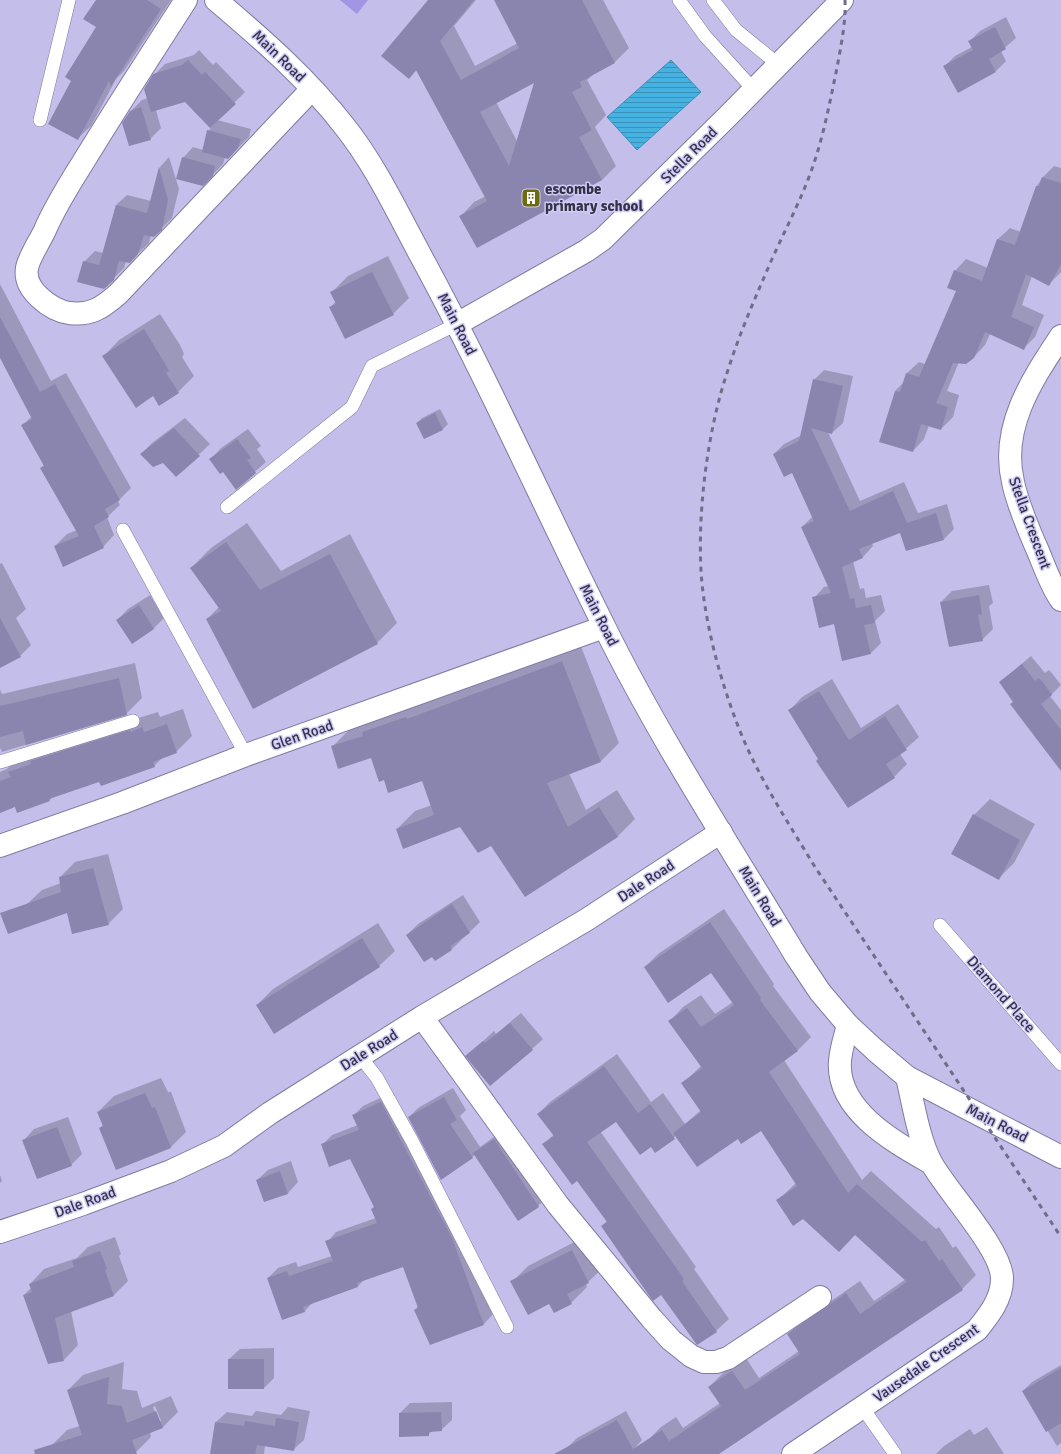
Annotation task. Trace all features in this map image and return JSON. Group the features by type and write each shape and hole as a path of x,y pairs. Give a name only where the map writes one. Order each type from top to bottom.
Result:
{"street":[{"path":"186,0 128,89 55,208 27,269 29,282 38,297 53,307 65,312 80,314 92,313 106,305 312,89"},
{"name":"Main Road","path":"216,0 252,30 312,89 347,129 373,168 457,324 604,627 649,711 796,956 820,992 848,1025 907,1077 1061,1157"},
{"name":"Stella Road","path":"457,324 586,251 603,239 754,90 842,0"},
{"name":"Stella Crescent","path":"1061,336 1036,374 1016,415 1010,453 1012,482 1028,528 1054,590 1061,600"},
{"name":"Glen Road","path":"0,846 122,803 246,755 604,627"},
{"name":"Dale Road","path":"0,1232 171,1171 224,1146 270,1113 360,1056 422,1017 586,920 721,832"},
{"path":"422,1017 558,1205 652,1319 671,1340 691,1356 704,1362 716,1362 728,1358 820,1297"},
{"name":"Vausedale Crescent","path":"848,1025 840,1062 845,1090 854,1105 888,1137 931,1163"},
{"name":"Vausedale Crescent","path":"793,1454 977,1330 995,1306 1002,1279 995,1255 931,1163 920,1132 907,1077"}],"lane":[{"path":"40,120 69,0"},
{"path":"679,0 705,36 754,90"},
{"path":"713,0 736,30 779,65"},
{"path":"227,507 352,407 372,366 457,324"},
{"path":"124,530 246,755"},
{"path":"0,762 133,721"},
{"name":"Diamond Place","path":"940,925 1061,1064"},
{"path":"360,1056 377,1078 412,1141 507,1327"},
{"path":"862,1407 895,1454"}],"shaded area":[{"path":"340,0 368,0 357,14"}],"water":[{"path":"671,60 701,92 637,150 607,117"}],"building":[{"path":"96,0 147,0 161,9 111,86 109,81 78,140 48,124 71,81 65,77 96,27 83,19"},
{"path":"428,0 474,0 440,41 461,80 519,48 494,0 582,0 615,63 580,82 582,87 572,92 592,130 579,137 602,180 477,248 459,216 487,201 416,70 409,79 381,56","holes":["534,83 509,166 480,112"]},
{"path":"995,27 1006,49 989,59 996,72 958,93 943,66 973,50 968,41"},
{"path":"188,60 202,75 205,72 236,104 210,128 185,102 151,112 144,89 153,74 182,65"},
{"path":"141,107 151,140 129,146 122,123 130,111"},
{"path":"207,130 241,139 238,148 228,159 202,152"},
{"path":"182,157 215,166 213,176 203,186 176,179"},
{"path":"159,167 168,200 162,230 154,237 144,235 138,254 130,263 119,261 114,280 104,289 77,282 83,261 99,265 116,205 147,213"},
{"path":"1042,177 1061,183 1061,264 1049,286 1026,274 1011,317 1034,327 1024,350 985,332 974,358 966,364 953,363 936,403 948,407 941,430 921,424 913,452 879,442 895,391 900,392 906,373 919,377 956,291 947,288 954,270 982,281 997,239 1015,245 1036,186 1039,186"},
{"path":"372,272 394,315 345,339 329,307 336,304 330,292"},
{"path":"0,317 40,392 55,384 120,500 105,509 109,517 94,526 104,548 63,567 54,546 79,536 40,468 44,466 21,425 32,419 0,358"},
{"path":"144,329 169,371 166,373 179,393 159,406 153,396 136,408 102,356"},
{"path":"813,379 843,386 832,434 811,428 850,511 893,491 907,523 936,513 944,540 906,551 900,533 859,549 863,558 842,567 850,599 854,598 856,608 871,605 875,623 864,625 871,654 842,661 834,624 819,628 812,597 831,593 801,527 814,521 792,473 784,477 773,454 799,441"},
{"path":"435,413 443,430 424,439 416,423"},
{"path":"174,428 200,456 176,477 163,463 153,467 140,454"},
{"path":"237,439 251,458 247,460 256,473 236,490 223,472 220,474 209,459"},
{"path":"226,542 260,590 330,554 378,644 253,709 206,619 221,611 190,568"},
{"path":"979,595 982,614 978,615 983,641 949,647 940,602"},
{"path":"139,605 154,629 132,644 116,620"},
{"path":"0,618 21,657 0,668"},
{"path":"562,661 601,762 547,783 568,827 599,807 618,837 525,897 491,846 478,853 460,827 403,849 396,829 434,815 422,781 388,793 384,780 379,782 371,758 338,769 331,746 363,736 362,732 406,717 407,719"},
{"path":"1022,664 1035,681 1039,678 1042,681 1052,695 1041,704 1061,730 1061,771 1010,704 1013,702 999,682"},
{"path":"119,678 127,715 26,745 23,731 0,737 0,706"},
{"path":"819,691 849,740 885,716 907,750 886,764 895,778 848,808 816,761 818,759 788,710"},
{"path":"167,724 177,753 153,762 155,767 101,786 99,782 49,799 50,801 17,813 15,807 0,813 0,781 11,777 8,772 31,764 30,761 130,730 131,732 142,727 144,732"},
{"path":"973,814 1020,840 999,880 951,854"},
{"path":"93,868 109,925 72,934 67,913 8,934 0,913 61,892 59,877"},
{"path":"452,904 470,933 450,946 452,950 435,961 432,957 424,962 406,935"},
{"path":"710,922 761,998 760,1000 798,1051 769,1072 848,1193 857,1184 922,1242 925,1240 939,1261 942,1259 963,1290 719,1454 554,1454 617,1420 633,1449 662,1430 669,1441 721,1406 708,1387 732,1371 745,1390 800,1354 787,1334 846,1293 860,1314 907,1282 855,1235 839,1252 803,1219 793,1226 776,1200 797,1186 761,1131 741,1144 738,1139 697,1167 673,1133 701,1112 681,1083 702,1068 668,1021 687,1008 701,1027 734,1005 711,973 668,1003 644,967"},
{"path":"362,938 380,967 274,1034 256,1005"},
{"path":"510,1023 533,1050 490,1086 465,1056 483,1041 485,1043"},
{"path":"604,1066 638,1113 650,1104 675,1139 655,1153 651,1147 640,1155 616,1122 587,1142 684,1279 682,1281 717,1332 697,1345 661,1295 653,1301 601,1226 607,1222 577,1181 572,1185 542,1144 554,1136 537,1114"},
{"path":"145,1093 152,1108 155,1107 171,1148 116,1170 99,1128 103,1126 97,1112"},
{"path":"444,1097 457,1120 450,1124 473,1158 441,1180 408,1117"},
{"path":"381,1102 452,1238 484,1325 430,1345 414,1310 418,1308 403,1267 357,1283 358,1287 303,1307 305,1312 282,1320 267,1278 287,1271 289,1276 333,1261 325,1241 377,1223 371,1209 374,1207 350,1159 329,1167 321,1144 359,1130 352,1115"},
{"path":"57,1127 72,1166 37,1179 22,1140"},
{"path":"494,1139 539,1207 518,1221 473,1153"},
{"path":"280,1171 288,1194 264,1202 256,1180"},
{"path":"572,1250 589,1283 567,1294 572,1304 554,1313 549,1304 528,1315 510,1281"},
{"path":"100,1251 107,1269 105,1270 114,1296 55,1318 64,1361 48,1364 23,1295 32,1292 29,1284 74,1267 72,1261"},
{"path":"228,1359 264,1359 264,1389 228,1389"},
{"path":"1061,1368 1061,1423 1046,1432 1022,1391"},
{"path":"109,1377 107,1404 122,1406 127,1423 156,1411 163,1428 132,1440 137,1454 35,1454 34,1450 82,1435 67,1390"},
{"path":"441,1412 442,1431 429,1432 429,1436 399,1437 399,1413"},
{"path":"276,1418 299,1422 294,1451 257,1445 255,1454 210,1454 215,1422 244,1426 245,1421 275,1426"}],"railway":[{"path":"845,0 842,42 817,154 804,190 772,259 743,328 728,370 714,420 702,504 701,559 704,601 710,635 719,669 735,718 751,757 771,794 815,867 1061,1237"}],"place":[{"name":"escombe primary school","path":"531,198"}]}
